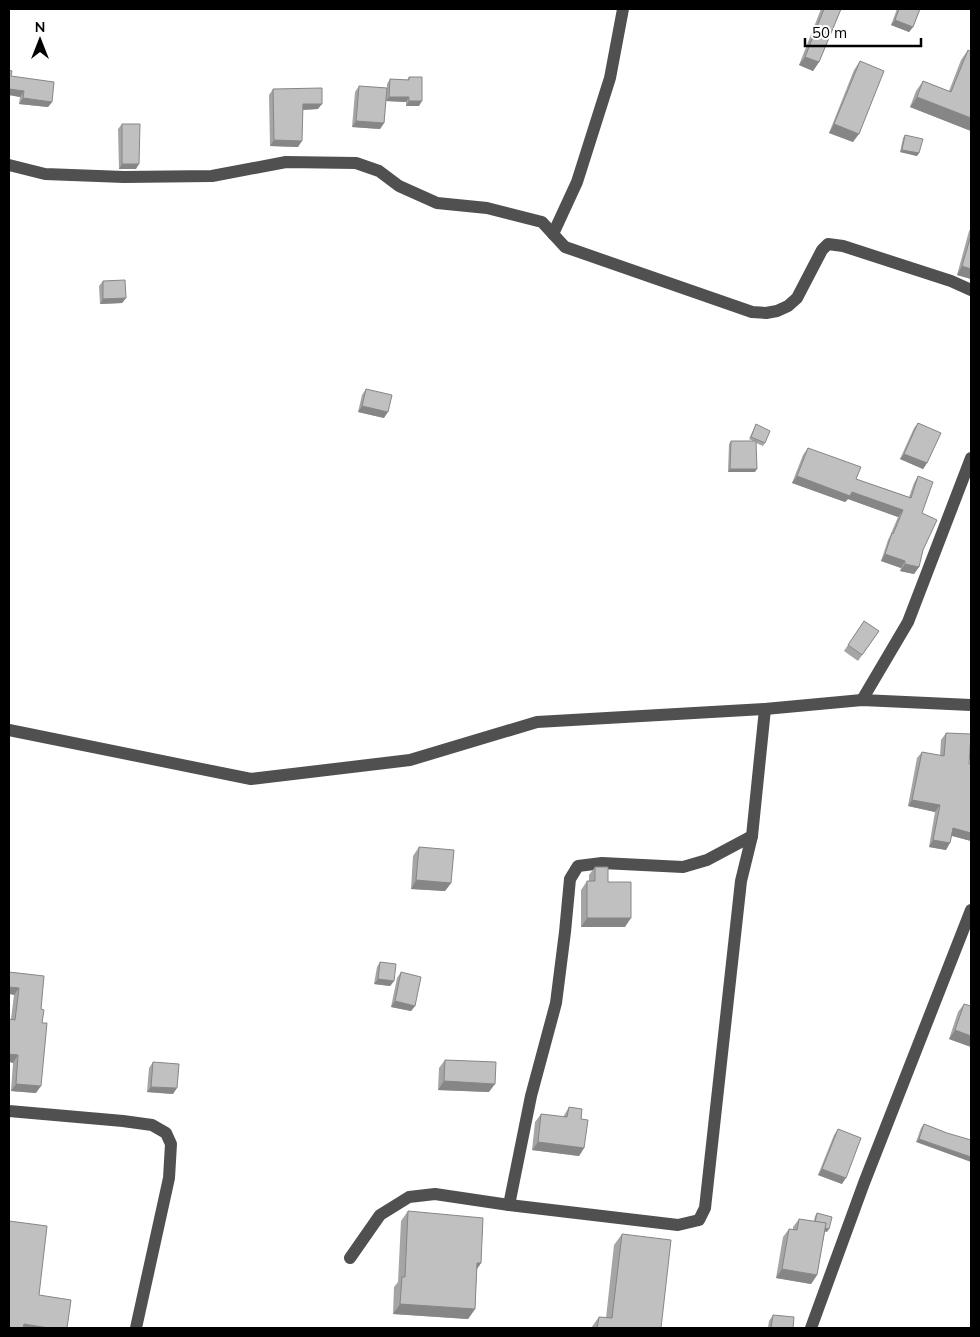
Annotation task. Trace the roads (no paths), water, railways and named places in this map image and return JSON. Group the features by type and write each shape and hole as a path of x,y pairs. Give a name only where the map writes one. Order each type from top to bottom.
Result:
{"street":[{"path":"553,234 577,182 610,78 623,9"},
{"path":"9,165 45,174 124,177 212,176 286,162 356,163 379,171 399,186 437,203 487,208 542,222 565,247 752,312 766,313 777,311 788,306 798,298 822,250 828,244 843,246 951,281 971,290"},
{"path":"862,700 908,622 971,458"},
{"path":"9,730 251,779 410,760 537,722 766,709 862,700 971,705"},
{"path":"350,1258 380,1215 409,1197 435,1194 509,1205 678,1225 699,1220 705,1208 741,881 752,836 766,709"},
{"path":"509,1205 531,1096 556,1003 570,879 578,866 602,863 683,867 707,860 752,836"},
{"path":"811,1328 864,1183 967,935 971,910"},
{"path":"9,1112 123,1121 152,1125 166,1133 171,1144 169,1178 136,1328"}]}
